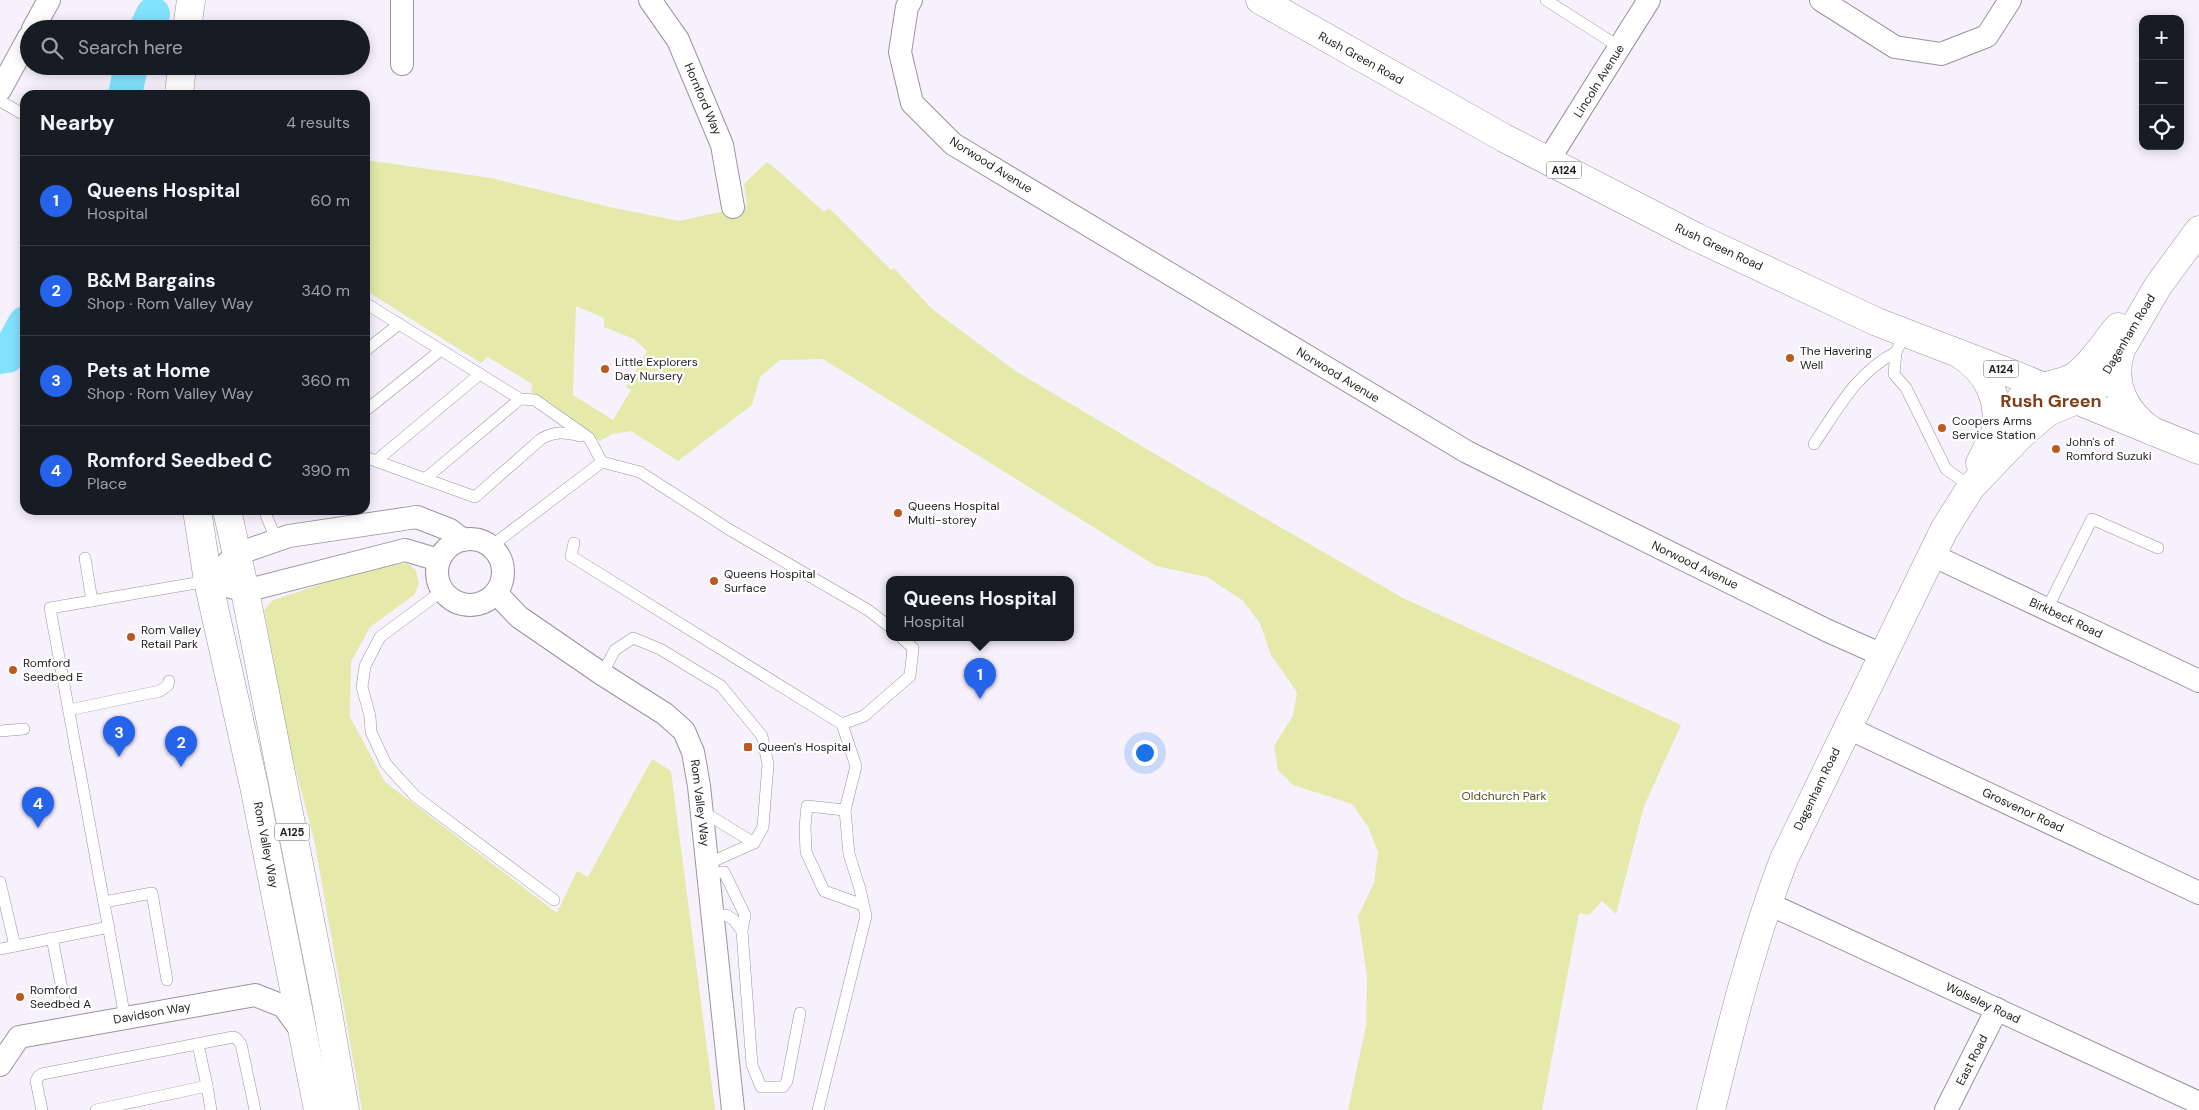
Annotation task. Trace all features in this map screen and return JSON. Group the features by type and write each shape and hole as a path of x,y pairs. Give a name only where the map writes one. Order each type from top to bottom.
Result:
{"main road":[{"path":"188,20 191,0"},
{"name":"Rush Green Road","path":"1260,0 1548,162 1901,343 1957,353 2044,386 2199,450"},
{"path":"180,90 181,75"},
{"name":"Dagenham Road","path":"1971,487 2034,423 2048,412 2088,394 2096,387 2108,372 2158,286 2199,230"},
{"name":"Dagenham Road","path":"2076,400 2077,383 2084,368 2119,326 2158,286"},
{"path":"2124,342 2116,367 2118,388 2130,412 2140,423 2152,431"},
{"path":"1957,353 1977,367 1991,388 1997,411 1993,439"},
{"name":"Dagenham Road","path":"1711,1110 1731,1026 1767,902 1799,825 1944,530 1971,487 1984,454 2022,397 2044,386 2065,381 2084,368"},
{"name":"Dagenham Road","path":"2034,423 2042,405 2044,386"},
{"name":"Rom Valley Way","path":"198,515 208,582 254,786 318,1110"},
{"name":"A125","path":"228,515 246,591 326,1001 345,1110"}],"street":[{"path":"38,20 49,0"},
{"path":"402,0 402,64"},
{"name":"Hornford Way","path":"650,0 678,40 722,145 733,207"},
{"name":"Norwood Avenue","path":"911,0 907,7 900,52 912,103 953,144 1467,452 1826,630 1882,655"},
{"name":"Lincoln Avenue","path":"1548,162 1621,48 1649,0"},
{"path":"1821,0 1895,47 1941,54 1987,36 2010,0"},
{"path":"0,90 20,53"},
{"path":"208,582 237,554 289,536 417,517 450,530 463,540 482,542 490,546 499,556 503,568 502,582 496,593 488,600 479,604 468,605 449,598 442,590 437,576 439,560 449,547 463,540"},
{"path":"208,582 246,591 405,550 439,560"},
{"name":"Birkbeck Road","path":"1932,555 2199,681"},
{"name":"Rom Valley Way","path":"496,593 519,617 602,674 665,714 684,731 693,752 702,810 733,1110"},
{"name":"Grosvenor Road","path":"1846,727 2199,893"},
{"name":"Wolseley Road","path":"1767,902 2199,1103"},
{"name":"Davidson Way","path":"0,1065 19,1037 255,994 283,1006 303,1033"},
{"name":"East Road","path":"1946,1110 1997,1009"}],"lane":[{"path":"1546,0 1621,48"},
{"path":"0,102 20,112"},
{"path":"370,306 520,399 535,400 589,438 602,462 640,472 730,530 868,610 886,624"},
{"path":"370,347 399,324"},
{"path":"1814,444 1852,388 1864,374 1901,343"},
{"path":"1901,343 1894,365 1894,374 1906,388 1946,469 1971,487"},
{"path":"370,407 441,350"},
{"path":"370,459 480,374"},
{"path":"425,479 520,399"},
{"path":"370,459 475,497 540,439 551,433 565,432 589,438"},
{"path":"490,546 602,462"},
{"path":"266,515 273,532 289,536"},
{"path":"2047,610 2092,519 2158,548"},
{"path":"574,543 571,556 842,724 856,766 845,810 849,854 866,916 818,1110"},
{"path":"84,558 92,601"},
{"path":"125,1018 50,608 208,582"},
{"path":"442,590 380,637 366,666 362,687 370,716 371,732 386,764 415,796 554,900"},
{"path":"602,674 616,650 633,638 660,649 721,686 762,736 768,764 763,827 754,844 708,868"},
{"path":"842,724 864,716 910,676 913,648 905,641"},
{"path":"69,710 126,693 160,691 169,682"},
{"path":"0,731 24,729"},
{"path":"845,810 807,806 805,827 806,852 824,891 863,905"},
{"path":"702,810 754,844"},
{"path":"708,868 724,872 745,915 742,932 752,1065 761,1088 783,1087 787,1082 800,1013"},
{"path":"0,882 15,946"},
{"path":"104,902 152,893 167,980"},
{"path":"713,916 726,915 734,920 742,932"},
{"path":"0,948 109,927"},
{"path":"52,938 65,1004"},
{"path":"42,1110 36,1081 42,1074 233,1037 239,1040 255,1110"},
{"path":"198,1044 212,1110"},
{"path":"96,1110 207,1086"}],"green space":[{"name":"Oldchurch Park","path":"370,161 491,178 614,208 679,221 747,206 744,184 767,162 824,212 829,208 891,270 894,268 932,309 1014,370 1403,598 1681,725 1644,806 1616,914 1602,901 1589,915 1579,913 1542,1110 1348,1110 1366,1026 1367,977 1358,916 1374,883 1378,852 1368,827 1352,804 1293,785 1278,770 1274,746 1293,716 1297,692 1271,655 1260,623 1242,600 1207,577 1156,566 823,359 780,360 760,377 752,405 678,461 631,431 612,434 600,441 531,394 532,384 488,357 481,363 370,293","holes":["576,306 604,318 604,327 634,339 647,351 626,387 631,390 613,420 573,395"]},
{"path":"408,563 416,571 419,584 414,595 370,627 351,662 350,717 385,782 557,913 577,871 588,877 652,759 671,771 715,1110 362,1110 314,839 288,741 264,610 273,600 374,567"}],"waterway":[{"path":"150,20 153,14"},
{"path":"126,90 129,75"},
{"path":"0,357 7,356 20,332"}],"place":[{"name":"The Havering Well","path":"1790,358"},
{"name":"Little Explorers Day Nursery","path":"605,369"},
{"name":"Coopers Arms Service Station","path":"1942,428"},
{"name":"John's of Romford Suzuki","path":"2056,449"},
{"name":"Queens Hospital Multi-storey","path":"898,513"},
{"name":"Queens Hospital Surface","path":"714,581"},
{"name":"Rom Valley Retail Park","path":"131,637"},
{"name":"Romford Seedbed E","path":"13,670"},
{"name":"Queens Hospital","path":"980,699"},
{"name":"Queen's Hospital","path":"748,747"},
{"name":"Pets at Home","path":"119,757"},
{"name":"B&M Bargains","path":"181,767"},
{"name":"Romford Seedbed C","path":"38,828"},
{"name":"Romford Seedbed A","path":"20,997"}],"district":[{"name":"Rush Green","path":"2051,401"}]}
